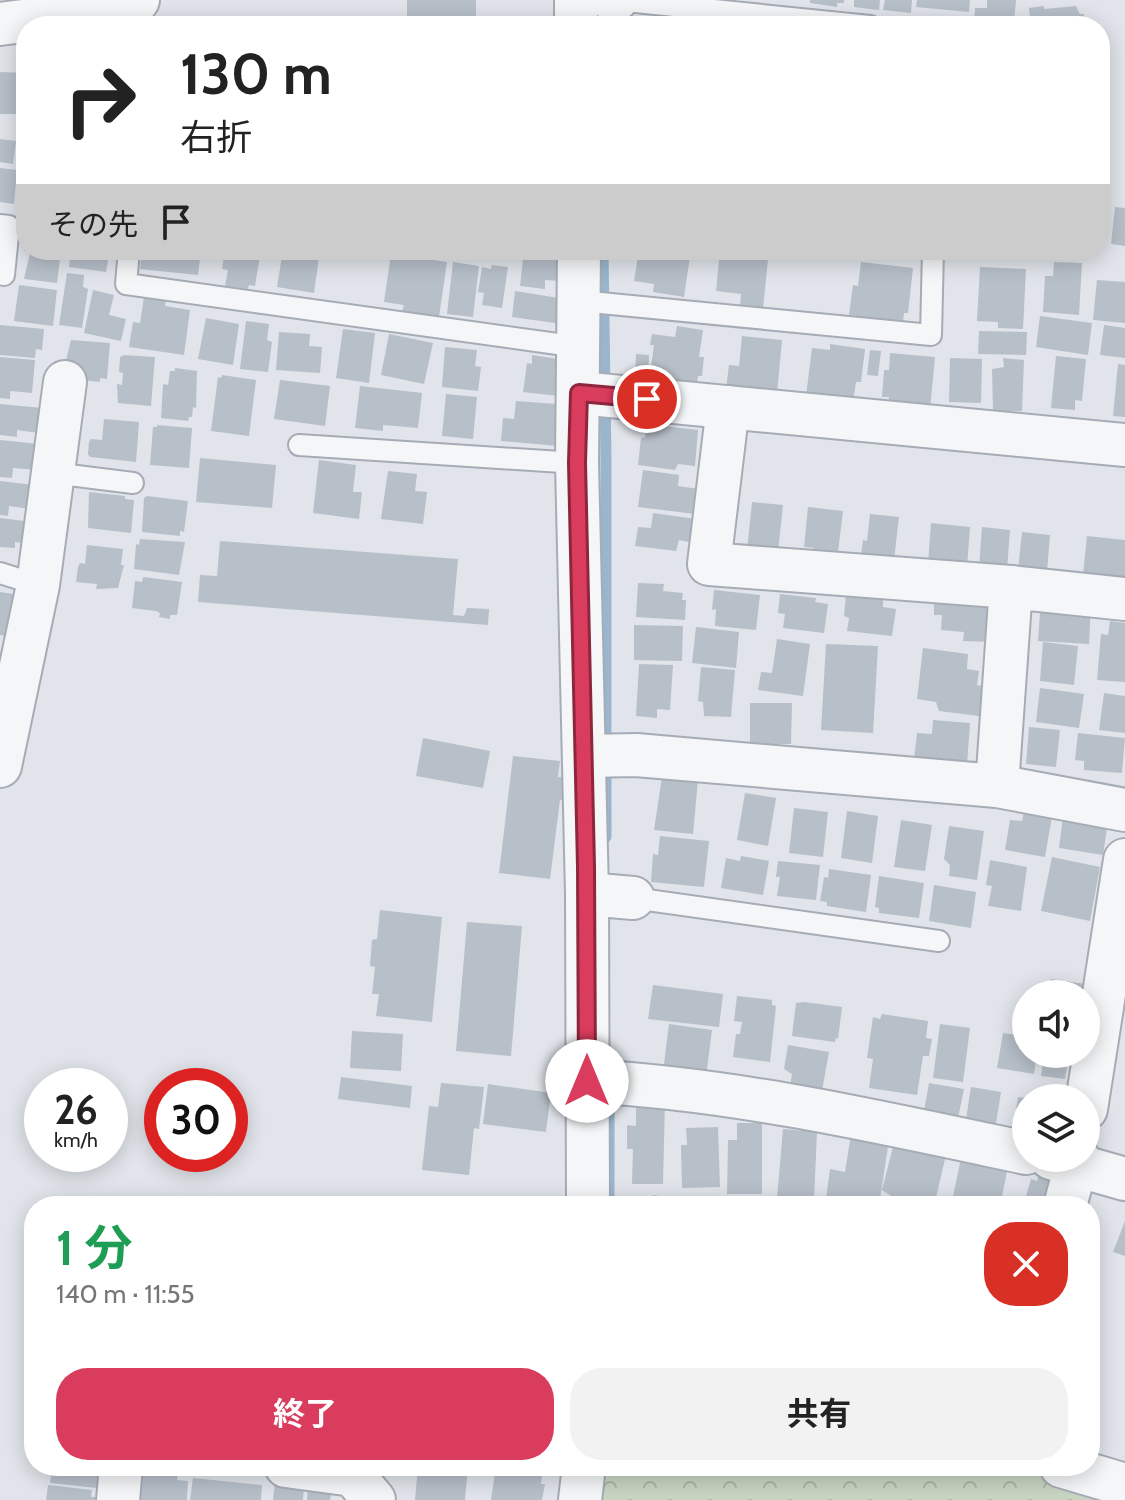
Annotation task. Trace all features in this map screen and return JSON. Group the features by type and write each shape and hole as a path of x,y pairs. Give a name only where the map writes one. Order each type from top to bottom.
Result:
{"street":[{"path":"63,16 133,7 138,0"},
{"path":"580,260 585,302 579,347 596,394 577,463 589,894 601,1082 589,1196"},
{"path":"0,766 19,579 53,473 65,382"},
{"path":"596,394 1125,445"},
{"path":"728,407 709,564 1011,587 1125,599"},
{"path":"997,786 1011,587"},
{"path":"586,756 636,755 997,786 1125,810"},
{"path":"1090,1084 1125,860"},
{"path":"589,894 633,898"},
{"path":"601,1082 825,1110 1012,1150"},
{"path":"1100,1171 1125,1179"},
{"path":"1066,1196 1068,1172"},
{"path":"118,1500 120,1476"},
{"path":"354,1476 374,1500"},
{"path":"580,1500 583,1476"},
{"path":"1095,1476 1125,1485"}],"lane":[{"path":"614,0 772,16"},
{"path":"0,225 9,226 4,275"},
{"path":"128,260 126,284 579,347"},
{"path":"585,302 931,335 933,260"},
{"path":"299,445 577,463"},
{"path":"53,473 133,483"},
{"path":"633,898 939,941"}],"green space":[{"path":"590,1476 1102,1478 1096,1500 588,1500"}],"building":[{"path":"407,0 476,0 476,16 407,16"},
{"path":"810,0 844,0 844,3 837,3 837,7 810,3"},
{"path":"854,0 880,0 879,10 854,7"},
{"path":"885,0 912,0 911,13 883,10"},
{"path":"917,0 970,0 969,12 916,7"},
{"path":"987,0 1016,0 1015,16 975,16 975,8 987,8"},
{"path":"1076,6 1084,16 1030,16 1029,8"},
{"path":"0,72 16,73 16,114 0,114"},
{"path":"0,139 16,141 13,164 0,162"},
{"path":"0,168 16,170 14,204 0,202"},
{"path":"1115,207 1125,208 1125,246 1111,244"},
{"path":"28,260 60,260 57,283 24,279"},
{"path":"70,260 108,260 106,272 69,267"},
{"path":"141,260 200,260 198,275 140,269"},
{"path":"223,260 259,260 255,286 249,285 248,289 225,286 228,270 222,269"},
{"path":"281,260 319,260 314,293 277,287"},
{"path":"390,260 447,262 439,317 402,312 404,305 384,302"},
{"path":"523,260 564,260 562,281 545,280 545,289 520,286"},
{"path":"637,260 690,260 684,297 653,292 654,284 634,281"},
{"path":"719,260 768,260 763,308 740,306 741,294 716,291"},
{"path":"453,262 479,266 473,317 447,314"},
{"path":"861,262 913,268 908,313 904,313 903,322 849,315 853,285 858,286"},
{"path":"1054,262 1082,263 1079,315 1043,312 1045,276 1053,276"},
{"path":"492,265 508,267 502,308 482,305 484,293 478,292 482,267 491,269"},
{"path":"980,267 1026,269 1023,329 998,328 998,322 977,321"},
{"path":"67,273 84,275 83,287 88,289 82,328 59,325"},
{"path":"1097,280 1125,282 1125,323 1093,320"},
{"path":"19,285 57,290 53,326 14,321"},
{"path":"93,290 114,295 109,315 126,319 121,341 84,333"},
{"path":"515,291 565,299 562,324 512,317"},
{"path":"144,297 166,301 165,306 190,310 184,355 129,347 133,322 140,323"},
{"path":"1040,316 1092,323 1088,355 1036,347"},
{"path":"206,318 239,324 233,365 198,359"},
{"path":"246,321 269,324 267,340 272,342 268,372 240,369"},
{"path":"0,325 44,329 42,350 36,349 35,358 0,355"},
{"path":"1104,325 1125,328 1125,358 1100,355"},
{"path":"677,326 703,330 699,357 704,357 702,376 698,376 696,388 649,382 654,345 650,345 652,334 675,337"},
{"path":"343,329 375,333 369,383 336,378"},
{"path":"979,331 1027,332 1026,355 978,354"},
{"path":"279,332 310,334 309,346 322,347 320,373 276,370"},
{"path":"389,334 433,343 424,384 381,375"},
{"path":"742,336 782,340 777,394 726,389 729,365 739,366"},
{"path":"71,340 110,343 107,379 100,378 100,382 82,380 63,373"},
{"path":"830,344 865,349 861,382 856,382 853,402 806,396 812,348 830,350"},
{"path":"445,347 477,350 475,366 481,367 478,391 442,387"},
{"path":"870,350 881,351 878,376 867,375"},
{"path":"890,353 935,357 930,409 888,406 889,397 882,397 884,370 889,370"},
{"path":"636,354 649,355 648,381 635,381"},
{"path":"532,355 564,360 559,396 523,392 527,363 532,364"},
{"path":"1056,356 1086,359 1082,401 1075,400 1075,410 1051,408"},
{"path":"0,357 35,360 32,393 10,391 10,399 0,398"},
{"path":"120,357 155,357 151,406 118,403 117,384 122,385 123,373 119,372"},
{"path":"950,358 982,359 981,403 949,402"},
{"path":"1003,358 1024,360 1022,411 993,411 992,369 1004,367"},
{"path":"1118,364 1125,365 1125,417 1113,416"},
{"path":"175,368 197,371 196,408 193,407 192,417 188,421 161,418 163,384 168,385 170,371 175,371"},
{"path":"218,377 256,380 249,436 211,431"},
{"path":"280,380 330,386 325,426 274,419"},
{"path":"360,386 422,393 418,428 383,425 383,431 355,428"},
{"path":"446,394 477,397 473,439 442,436"},
{"path":"516,401 557,404 556,427 560,427 558,446 501,441 503,418 514,419"},
{"path":"0,404 42,408 39,433 17,430 17,437 0,435"},
{"path":"104,419 139,422 136,462 90,457 89,442 91,439 102,440"},
{"path":"647,424 698,430 695,466 678,464 675,470 638,465 641,438 645,437"},
{"path":"153,427 192,428 189,468 150,465"},
{"path":"0,440 38,444 36,470 13,468 12,478 0,477"},
{"path":"200,458 276,465 272,508 196,502"},
{"path":"319,460 356,465 353,492 362,492 359,519 313,513"},
{"path":"643,470 679,475 678,486 699,489 695,514 638,507"},
{"path":"388,471 417,474 415,491 427,492 423,524 381,519"},
{"path":"0,481 34,485 31,509 9,506 8,516 0,515"},
{"path":"89,492 134,500 131,533 88,528"},
{"path":"144,498 188,501 184,532 180,531 180,536 142,532"},
{"path":"752,502 783,505 778,552 747,550"},
{"path":"808,507 843,511 837,560 813,558 814,548 804,547"},
{"path":"653,513 696,519 693,543 679,540 676,551 635,546 638,527 651,528"},
{"path":"870,514 899,517 894,560 861,556 863,540 867,541"},
{"path":"0,518 25,521 22,543 15,542 15,548 0,547"},
{"path":"931,523 970,527 967,567 928,564"},
{"path":"982,527 1010,530 1007,570 979,568"},
{"path":"1022,532 1050,535 1047,572 1018,570"},
{"path":"1087,536 1125,540 1125,579 1083,575"},
{"path":"140,539 185,542 179,575 134,569 136,544 139,545"},
{"path":"220,541 458,559 453,615 464,616 467,608 489,609 488,625 198,602 200,575 217,576"},
{"path":"87,545 123,549 121,565 124,565 118,588 96,589 97,584 76,582 80,563 85,564"},
{"path":"143,577 182,582 177,615 170,615 170,619 159,617 160,613 156,611 132,608 135,581 142,582"},
{"path":"638,583 664,584 663,591 683,593 682,600 686,600 685,620 636,617"},
{"path":"714,590 760,595 756,630 715,626 716,609 712,610"},
{"path":"0,592 14,594 12,604 23,606 12,637 0,635"},
{"path":"780,594 816,598 815,602 828,604 824,633 783,628 785,614 778,613"},
{"path":"846,595 883,600 883,607 896,609 892,636 847,631 849,618 844,616"},
{"path":"934,595 980,598 980,608 993,608 991,642 963,641 964,632 941,630 942,615 934,615"},
{"path":"1051,601 1091,603 1089,644 1038,641 1040,613 1051,613"},
{"path":"1110,621 1125,623 1125,682 1097,680 1101,634 1108,635"},
{"path":"634,625 683,626 682,661 634,660"},
{"path":"696,627 739,632 736,668 692,663"},
{"path":"777,639 810,644 803,696 758,690 761,672 772,673"},
{"path":"1043,642 1078,646 1074,685 1040,681"},
{"path":"826,644 878,646 873,733 821,730"},
{"path":"923,648 968,654 967,669 979,671 977,685 982,686 979,716 939,711 936,702 917,699"},
{"path":"639,664 673,665 670,710 657,709 657,718 636,716"},
{"path":"701,667 735,670 731,717 704,716 703,702 698,701"},
{"path":"1040,688 1084,694 1079,728 1036,722"},
{"path":"1104,693 1125,696 1125,733 1099,730"},
{"path":"750,703 792,703 791,744 750,744"},
{"path":"933,720 970,723 967,765 914,760 917,733 932,734"},
{"path":"1029,727 1060,730 1056,767 1026,764"},
{"path":"1078,733 1125,738 1122,773 1084,770 1084,761 1075,760"},
{"path":"423,738 490,751 483,788 416,776"},
{"path":"513,756 560,761 558,777 569,778 566,798 560,800 550,879 499,873"},
{"path":"662,777 698,780 693,834 654,830"},
{"path":"745,793 776,798 768,846 737,840"},
{"path":"794,808 828,812 823,857 789,853"},
{"path":"847,811 878,816 872,863 841,858"},
{"path":"1024,812 1052,816 1045,857 1005,850 1010,820 1022,821"},
{"path":"1063,816 1108,822 1103,855 1059,848"},
{"path":"901,820 932,825 925,871 894,867"},
{"path":"949,826 984,831 977,880 949,876 950,865 944,859"},
{"path":"660,836 709,841 704,887 651,882 653,854 658,855"},
{"path":"741,856 769,861 763,895 721,888 726,858 740,861"},
{"path":"1052,857 1100,867 1090,921 1041,911"},
{"path":"990,860 1027,867 1021,911 988,906 992,886 986,885"},
{"path":"778,861 820,865 816,900 777,896 780,877 776,877"},
{"path":"829,869 871,875 866,912 827,906 827,902 820,901 824,877 828,878"},
{"path":"879,876 924,883 919,918 879,913 879,908 875,907"},
{"path":"934,885 976,892 971,928 929,921"},
{"path":"380,910 442,917 432,1022 376,1016 379,994 372,994 375,967 370,966 372,940 377,939"},
{"path":"467,922 522,926 511,1056 456,1051"},
{"path":"653,985 723,994 719,1027 648,1019"},
{"path":"737,996 772,1000 772,1005 776,1006 770,1062 733,1057 736,1034 740,1034 742,1022 734,1021"},
{"path":"796,1003 842,1007 835,1042 792,1036"},
{"path":"882,1014 928,1021 926,1038 932,1039 929,1056 923,1056 917,1095 869,1088 873,1059 867,1058 873,1017 880,1019"},
{"path":"669,1024 712,1030 706,1077 663,1072"},
{"path":"940,1024 970,1028 963,1082 933,1078"},
{"path":"352,1031 403,1034 401,1071 350,1068"},
{"path":"1003,1033 1012,1034 1012,1068 1035,1068 1034,1074 997,1068"},
{"path":"788,1045 829,1052 822,1091 790,1087 792,1074 784,1069"},
{"path":"1042,1068 1067,1068 1065,1079 1041,1076"},
{"path":"341,1077 412,1086 410,1108 338,1099"},
{"path":"441,1083 484,1087 479,1129 474,1128 469,1175 422,1170 429,1106 438,1107"},
{"path":"929,1083 964,1089 958,1118 924,1111"},
{"path":"488,1084 551,1093 546,1132 483,1124"},
{"path":"971,1087 1001,1092 995,1130 965,1125"},
{"path":"636,1102 665,1102 663,1184 632,1184 633,1149 627,1149 627,1125 636,1126"},
{"path":"737,1123 762,1123 762,1194 727,1194 728,1140 737,1140"},
{"path":"718,1127 720,1187 682,1188 681,1145 687,1145 686,1128"},
{"path":"783,1129 817,1132 814,1196 777,1196"},
{"path":"851,1134 889,1140 881,1196 826,1196 830,1169 845,1172"},
{"path":"911,1146 946,1155 936,1196 891,1196 882,1190 893,1147 910,1151"},
{"path":"961,1158 1008,1167 1002,1196 953,1196"},
{"path":"1039,1172 1067,1173 1060,1196 1026,1196 1031,1179 1037,1181"},
{"path":"1125,1221 1125,1256 1113,1252"},
{"path":"51,1476 99,1476 97,1488 50,1483"},
{"path":"137,1476 178,1476 177,1480 188,1481 187,1500 135,1500"},
{"path":"417,1476 467,1476 465,1500 415,1500"},
{"path":"495,1476 542,1476 541,1484 545,1484 542,1500 491,1500"},
{"path":"193,1478 262,1485 261,1500 190,1500"},
{"path":"275,1483 304,1486 303,1500 273,1500"},
{"path":"48,1485 92,1490 91,1497 97,1497 96,1500 46,1500"},
{"path":"308,1487 332,1490 330,1500 307,1500"}],"waterway":[{"path":"602,16 603,5"},
{"path":"603,260 606,837"},
{"path":"609,1091 609,1196"}],"route":[{"path":"587,1081 586,866 577,463 579,393 647,399"}]}
